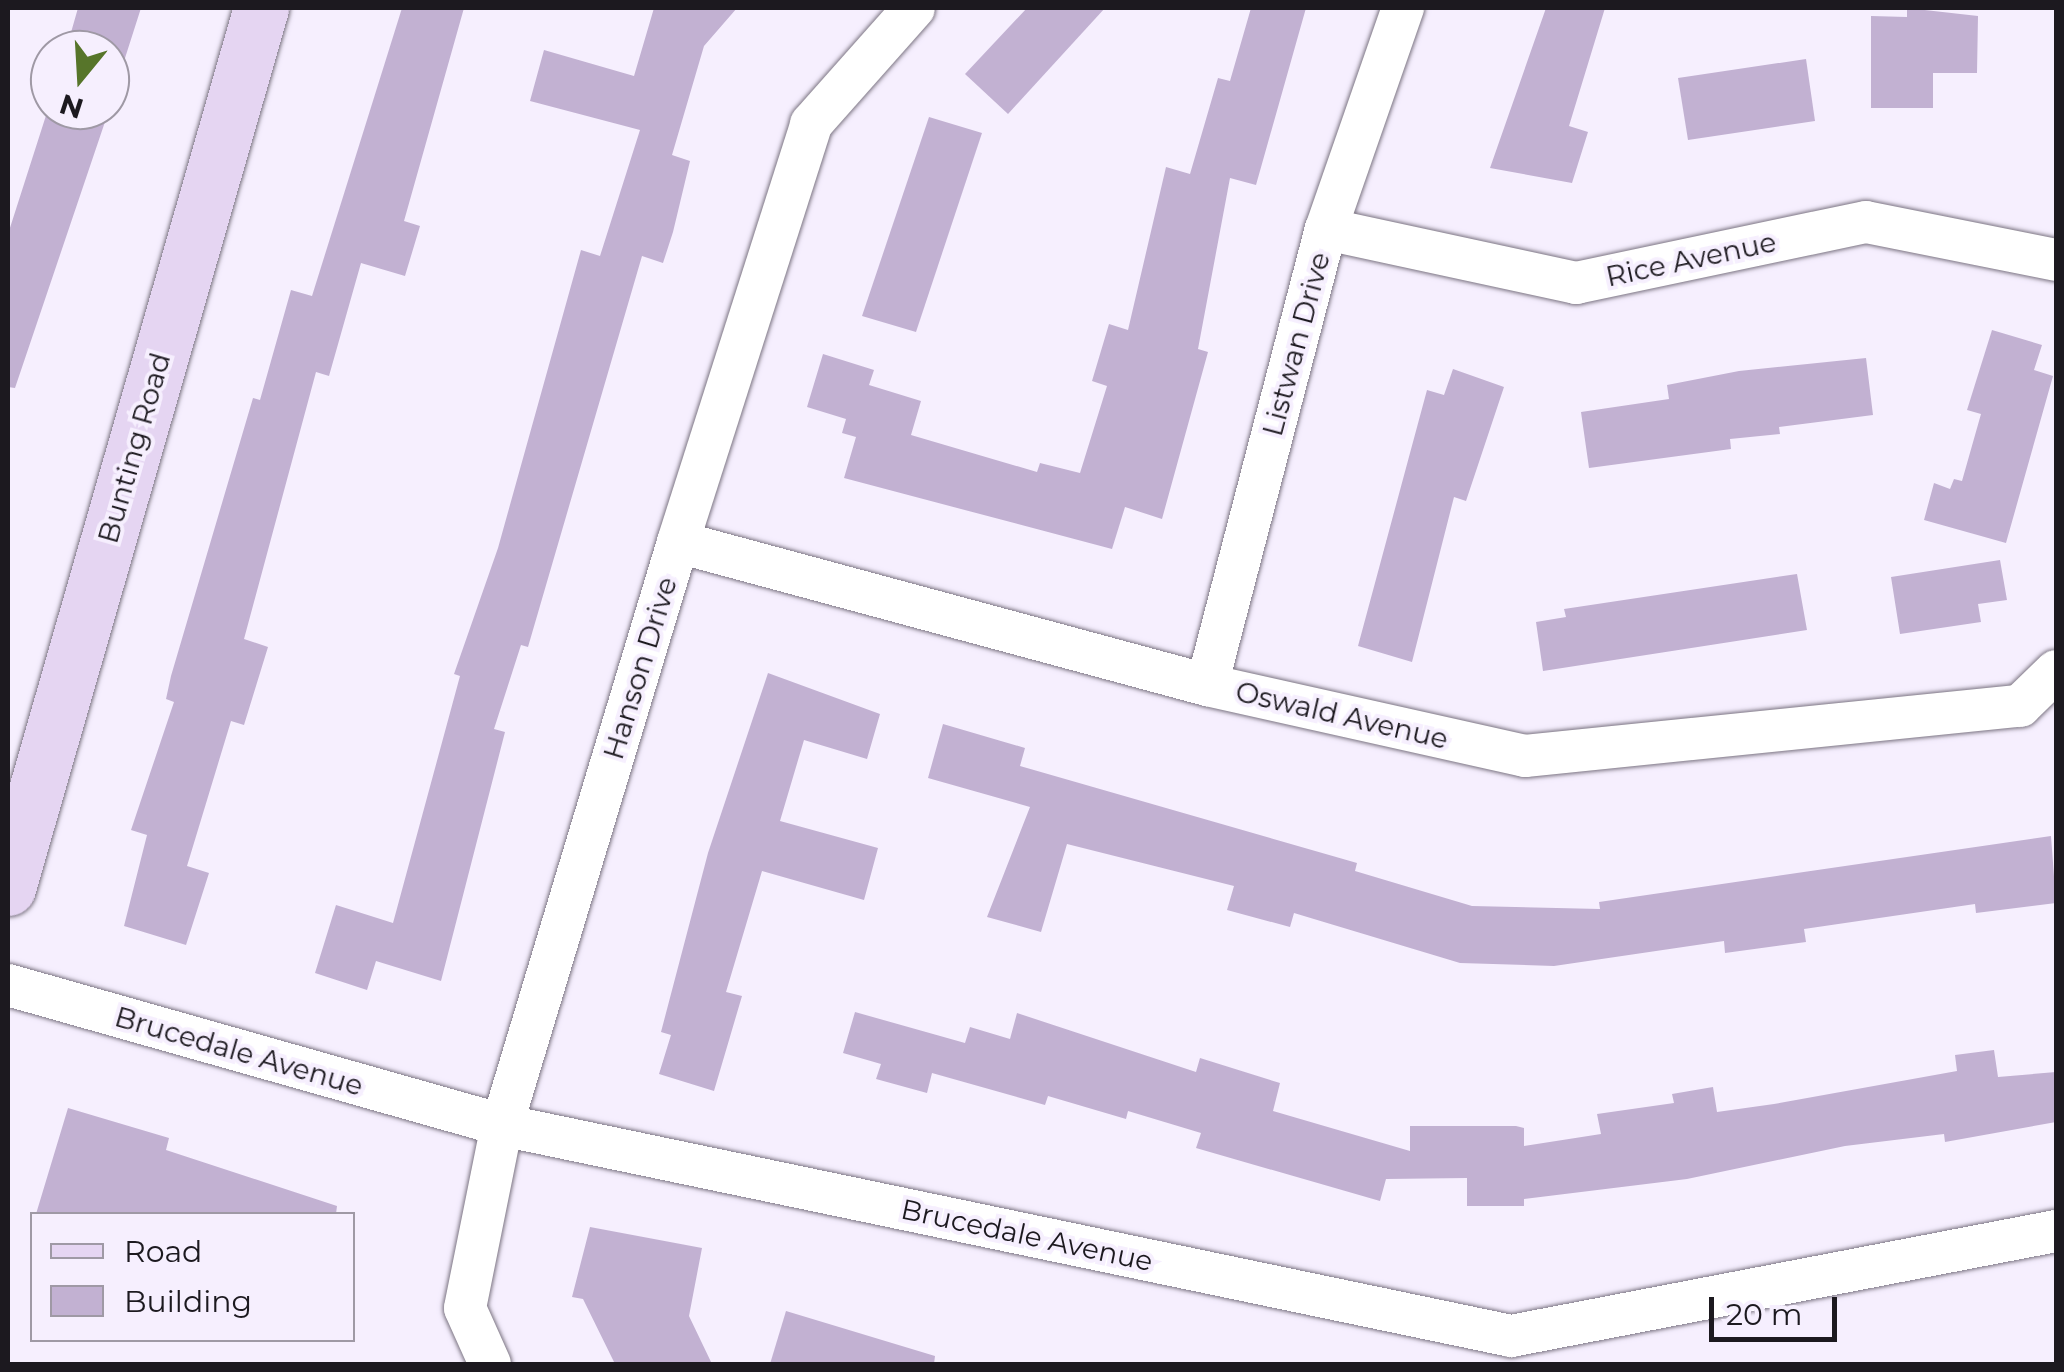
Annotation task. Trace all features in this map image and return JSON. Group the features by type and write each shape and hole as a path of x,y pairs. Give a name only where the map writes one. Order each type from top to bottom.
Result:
{"main road":[{"name":"Bunting Road","path":"8,888 262,8"}],"street":[{"name":"Hanson Drive","path":"490,1364 465,1308 502,1125 678,542 811,124 914,8"},
{"name":"Listwan Drive","path":"1207,686 1326,229 1403,8"},
{"name":"Rice Avenue","path":"1326,229 1576,283 1866,222 2056,260"},
{"name":"Oswald Avenue","path":"678,542 1207,686 1525,756 2020,706 2056,671"},
{"name":"Brucedale Avenue","path":"8,985 502,1125 1511,1336 2056,1232"}],"building":[{"path":"78,8 141,8 130,42 130,30 72,30"},
{"path":"402,8 464,8 404,221 420,226 405,276 361,263 329,376 316,372 244,639 268,647 244,725 231,721 187,866 209,873 186,945 124,926 147,835 131,830 174,702 166,699 171,676 253,398 260,400 291,290 312,296"},
{"path":"654,8 737,8 704,46 672,155 690,161 673,232 663,263 642,256 528,647 521,645 494,729 505,732 441,981 376,961 367,990 315,973 336,905 393,923 460,676 454,674 498,548 581,250 600,256 640,130 530,101 544,50 634,76"},
{"path":"1027,8 1105,8 1008,114 965,74"},
{"path":"1251,8 1306,8 1256,185 1230,178 1198,349 1208,352 1162,519 1125,507 1112,549 844,478 856,437 842,433 846,419 807,407 823,354 874,370 869,385 921,401 911,435 1037,472 1040,463 1080,473 1107,386 1092,381 1109,324 1128,330 1166,167 1190,174 1218,78 1230,81"},
{"path":"1546,8 1605,8 1569,126 1588,132 1572,183 1490,168"},
{"path":"1907,8 1978,16 1977,73 1933,73 1933,108 1871,108 1871,16 1907,17"},
{"path":"1806,59 1815,121 1688,140 1678,78"},
{"path":"929,117 982,133 916,332 862,316"},
{"path":"41,130 102,130 15,388 8,387 8,234"},
{"path":"1992,330 2042,345 2034,370 2053,376 2006,543 1924,520 1934,483 1950,489 1954,479 1962,481 1981,414 1967,410"},
{"path":"1866,358 1873,415 1779,427 1780,434 1730,439 1731,449 1589,468 1581,412 1669,399 1667,385 1739,371"},
{"path":"1453,369 1504,387 1466,501 1454,497 1412,662 1358,646 1427,390 1444,395"},
{"path":"2000,560 2007,600 1978,604 1981,622 1900,634 1891,577"},
{"path":"1797,574 1807,630 1543,671 1536,622 1566,617 1564,609"},
{"path":"768,673 880,714 867,759 804,740 780,821 878,848 864,900 762,871 726,992 742,996 714,1091 659,1074 671,1035 661,1032 708,853"},
{"path":"943,724 1025,748 1020,766 1357,863 1355,871 1472,906 1600,909 1599,902 2051,836 2056,903 1976,913 1975,904 1804,929 1806,942 1725,953 1724,941 1554,966 1460,963 1294,913 1290,927 1227,910 1234,886 1067,844 1041,932 987,917 1030,807 928,778"},
{"path":"855,1012 965,1043 970,1027 1010,1039 1017,1013 1196,1072 1200,1058 1280,1083 1273,1111 1410,1151 1410,1126 1516,1126 1524,1128 1524,1146 1601,1134 1597,1114 1674,1103 1672,1094 1713,1087 1717,1112 1957,1071 1955,1055 1994,1050 1998,1077 2056,1072 2056,1122 1945,1142 1944,1134 1845,1146 1687,1179 1524,1199 1524,1206 1467,1206 1467,1178 1386,1179 1380,1201 1196,1148 1201,1133 1128,1111 1126,1119 1048,1096 1045,1105 932,1073 927,1093 876,1079 881,1064 843,1053"},
{"path":"68,1108 169,1138 166,1150 337,1206 336,1212 37,1212"},
{"path":"590,1227 702,1248 689,1316 712,1364 615,1364 583,1299 572,1297"},
{"path":"786,1311 935,1356 934,1364 770,1364"}]}
